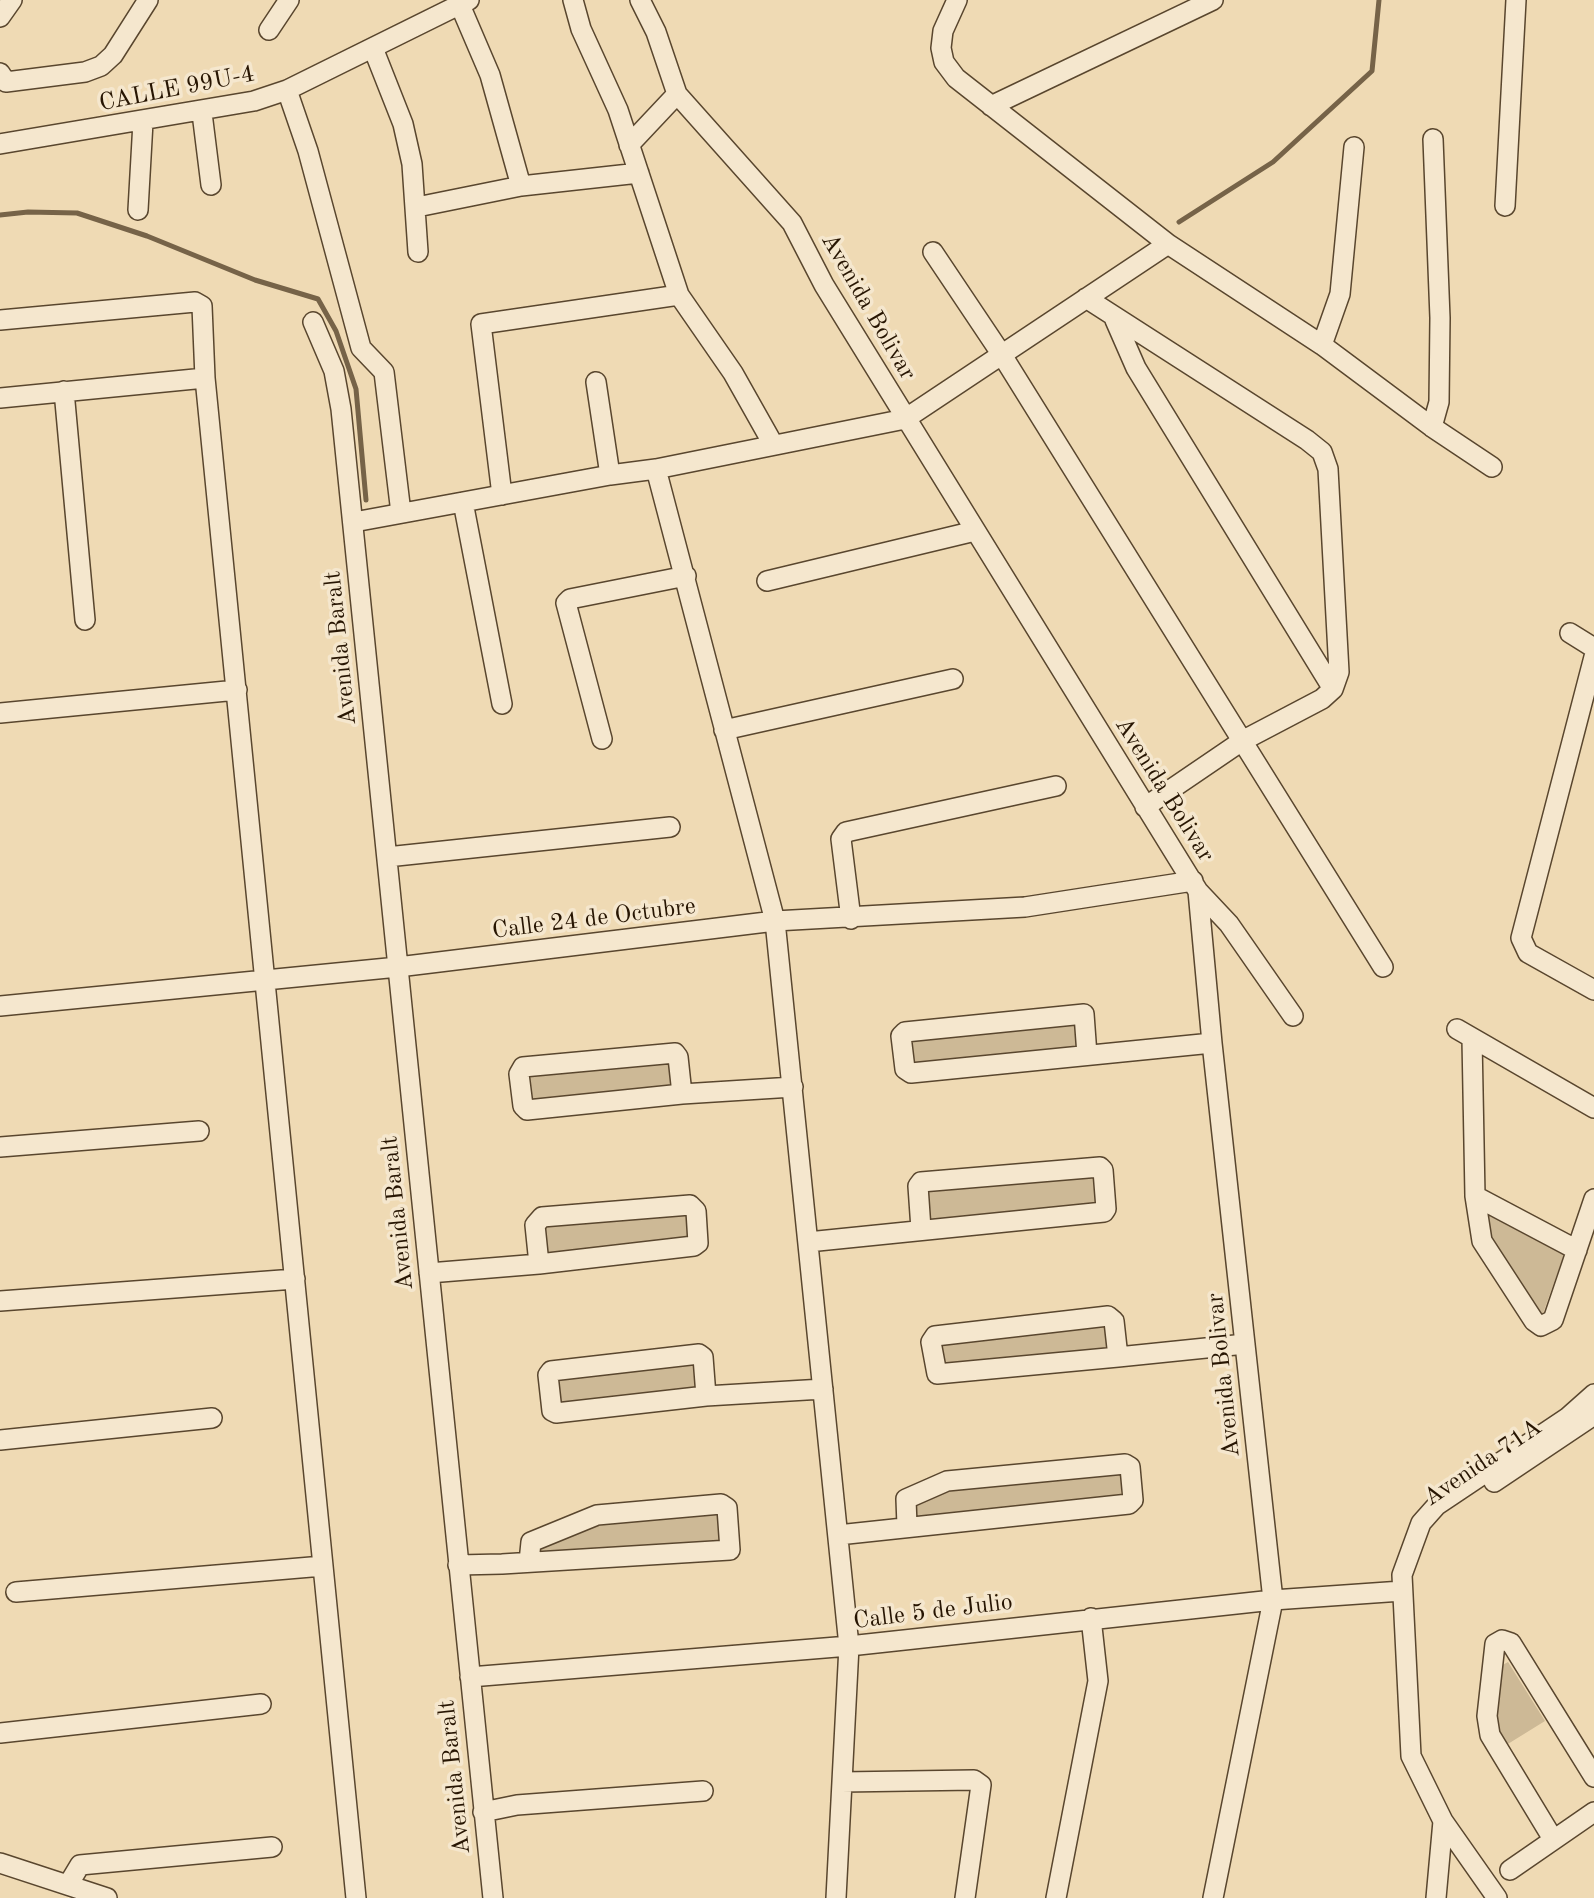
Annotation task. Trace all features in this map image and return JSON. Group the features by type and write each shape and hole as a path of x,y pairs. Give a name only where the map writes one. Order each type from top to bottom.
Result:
{"street":[{"path":"0,17 12,0"},
{"path":"3,78 85,72 101,66 113,55 148,0"},
{"path":"269,30 289,0"},
{"path":"573,0 581,29 618,110 679,295 733,373 773,444"},
{"name":"Avenida Bolivar","path":"640,0 656,32 677,94 792,223 824,285 905,419 1196,886 1273,1600 1213,1898"},
{"path":"957,0 943,31 941,48 944,62 956,78 1168,244 1322,345 1432,427 1493,467"},
{"path":"991,106 1213,0"},
{"path":"1505,206 1516,0"},
{"path":"464,3 490,75 521,186"},
{"name":"CALLE 99U-4","path":"0,144 202,113 254,102 286,90 464,3"},
{"path":"373,48 403,124 412,164 418,252"},
{"path":"286,90 308,151 361,348 378,362 384,372 401,513"},
{"path":"629,145 677,94"},
{"path":"202,113 211,185"},
{"path":"138,210 143,122"},
{"path":"1432,427 1439,402 1440,318 1433,139"},
{"path":"1322,345 1340,294 1354,147"},
{"path":"417,207 521,186 639,173"},
{"path":"354,522 656,469 905,419 1168,244"},
{"path":"933,252 1002,355 1383,967"},
{"path":"502,495 481,324 679,295"},
{"path":"1086,299 1322,452 1328,469 1339,672 1333,689 1322,699 1242,741 1145,807"},
{"path":"0,320 200,302 205,378 356,1898"},
{"path":"1115,320 1136,368 1333,689"},
{"name":"Avenida Baralt","path":"313,322 334,371 354,522 493,1898"},
{"path":"0,398 205,378"},
{"path":"596,382 610,475"},
{"path":"64,391 85,620"},
{"path":"656,469 775,921 849,1646 836,1898"},
{"path":"463,502 502,704"},
{"path":"766,581 975,531"},
{"path":"602,739 566,603 570,598 686,576"},
{"path":"1570,633 1594,648"},
{"path":"1594,657 1521,938 1528,953 1594,990"},
{"path":"724,730 953,679"},
{"path":"0,713 237,690"},
{"path":"851,919 842,839 846,832 1056,786"},
{"path":"387,857 670,827"},
{"path":"1196,886 1230,924 1293,1016"},
{"name":"Calle 24 de Octubre","path":"0,1006 398,967 775,921 851,919 1025,907 1196,886"},
{"path":"1087,1055 1086,1017 1081,1014 905,1031 901,1036 905,1069 911,1073 1212,1043"},
{"path":"1594,1108 1465,1034 1475,1196 1488,1254 1534,1321 1541,1326 1553,1320 1594,1199"},
{"path":"682,1094 678,1057 674,1053 523,1067 519,1074 523,1106 527,1110 682,1094 793,1087"},
{"path":"0,1147 199,1131"},
{"path":"808,1242 1104,1212 1107,1209 1103,1170 1100,1167 921,1182 918,1186 921,1229"},
{"path":"1475,1196 1577,1250"},
{"path":"429,1273 539,1264 694,1246 698,1243 696,1211 690,1205 542,1217 535,1225 539,1264"},
{"path":"0,1301 295,1279"},
{"path":"1118,1357 1114,1321 1108,1316 935,1336 930,1342 937,1374 1118,1357 1245,1344"},
{"path":"706,1396 703,1357 699,1354 551,1371 548,1375 552,1411 556,1413 706,1396 823,1389"},
{"name":"Avenida 71A","path":"1406,1557 1421,1523 1437,1505 1567,1418 1594,1394"},
{"name":"Avenida 71A","path":"1406,1557 1444,1516 1594,1415"},
{"path":"0,1440 212,1418"},
{"path":"838,1535 1129,1504 1133,1500 1130,1467 1125,1464 947,1481 906,1499 907,1526"},
{"path":"458,1565 529,1562 730,1550 727,1508 720,1504 597,1515 531,1542 529,1562"},
{"path":"1406,1557 1402,1591 1411,1756 1443,1821 1497,1898"},
{"path":"16,1592 323,1566"},
{"name":"Calle 5 de Julio","path":"470,1677 849,1646 1091,1618 1273,1600 1402,1591"},
{"path":"1056,1898 1097,1681 1091,1618"},
{"path":"1553,1839 1490,1735 1488,1716 1495,1644 1502,1640 1511,1643 1594,1777"},
{"path":"0,1733 261,1704"},
{"path":"842,1782 974,1780 981,1785 965,1898"},
{"path":"483,1812 517,1805 703,1791"},
{"path":"1510,1870 1594,1812"},
{"path":"1436,1898 1443,1821"},
{"path":"68,1885 80,1865 272,1847"},
{"path":"0,1863 107,1898"}],"shaded area":[{"path":"1078,1024 1079,1051 913,1064 912,1040"},
{"path":"673,1059 674,1088 531,1100 527,1075"},
{"path":"1094,1178 1095,1204 929,1220 927,1190"},
{"path":"1488,1211 1566,1249 1541,1319 1491,1240"},
{"path":"688,1214 691,1240 545,1255 543,1226"},
{"path":"1106,1325 1108,1351 942,1366 938,1344"},
{"path":"695,1363 700,1391 560,1405 557,1377"},
{"path":"1121,1469 1121,1499 916,1518 913,1499 941,1485"},
{"path":"719,1514 722,1543 540,1554 539,1547 593,1526"},
{"path":"1508,1662 1545,1721 1503,1747 1492,1720 1499,1667"}],"waterway":[{"path":"1179,222 1273,162 1372,71 1379,0"},
{"path":"0,215 28,212 77,213 147,236 255,280 318,299 336,331 356,389 366,500"}]}
